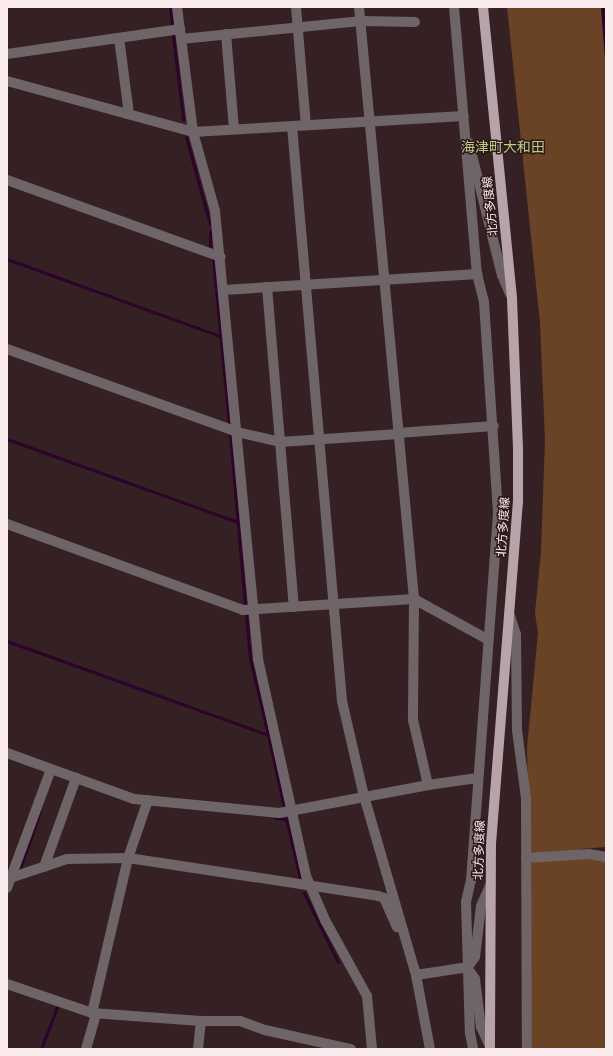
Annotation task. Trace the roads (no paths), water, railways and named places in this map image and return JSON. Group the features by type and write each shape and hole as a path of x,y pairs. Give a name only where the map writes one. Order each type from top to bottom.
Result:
{"main road":[{"name":"北方多度線","path":"483,7 512,299 517,381 518,486 510,616 497,748 491,884 490,1047"}],"street":[{"path":"177,7 194,132 215,211 221,257 258,658 291,811 309,885 334,939 367,996 372,1049"},
{"path":"296,7 306,125"},
{"path":"359,7 414,599 413,720 428,785"},
{"path":"454,7 477,274 484,302 494,426 498,542 471,880 466,902 470,1033 473,1049"},
{"path":"7,54 119,38 180,34 226,34 360,21 415,22"},
{"path":"226,34 234,129"},
{"path":"119,38 129,114"},
{"path":"7,81 194,132 464,116"},
{"path":"464,116 481,196 502,275 512,299"},
{"path":"292,126 318,440 342,701 364,796 416,975 430,1049"},
{"path":"7,180 221,257"},
{"path":"224,290 477,274"},
{"path":"267,287 294,607"},
{"path":"7,349 237,432 280,442 494,426"},
{"path":"7,524 243,610 414,599 489,640"},
{"path":"510,616 516,634 517,730 526,798 527,1049"},
{"path":"7,753 134,799 279,813 364,796 478,778"},
{"path":"9,883 51,769"},
{"path":"44,867 76,778"},
{"path":"86,1049 128,858 148,800"},
{"path":"526,858 589,854 606,857"},
{"path":"9,883 44,867 67,859 128,858 309,885 384,898 402,939 407,941"},
{"path":"416,975 468,967 475,957 481,906 491,884"},
{"path":"468,967 475,979 481,1027 490,1047"},
{"path":"7,984 94,1013 202,1021 240,1021 265,1030 351,1049"},
{"path":"198,1049 202,1021"}],"waterway":[{"path":"170,7 172,26"},
{"path":"173,35 183,119"},
{"path":"186,137 210,224"},
{"path":"210,231 210,248"},
{"path":"213,258 229,424"},
{"path":"7,259 220,336"},
{"path":"230,434 245,606"},
{"path":"7,439 238,522"},
{"path":"246,614 250,658 268,735"},
{"path":"7,641 268,735 284,807"},
{"path":"19,871 40,812"},
{"path":"275,818 286,819 300,878"},
{"path":"304,893 338,962"},
{"path":"41,1049 57,1007"}],"district":[{"name":"海津町大和田","path":"503,147"}]}
